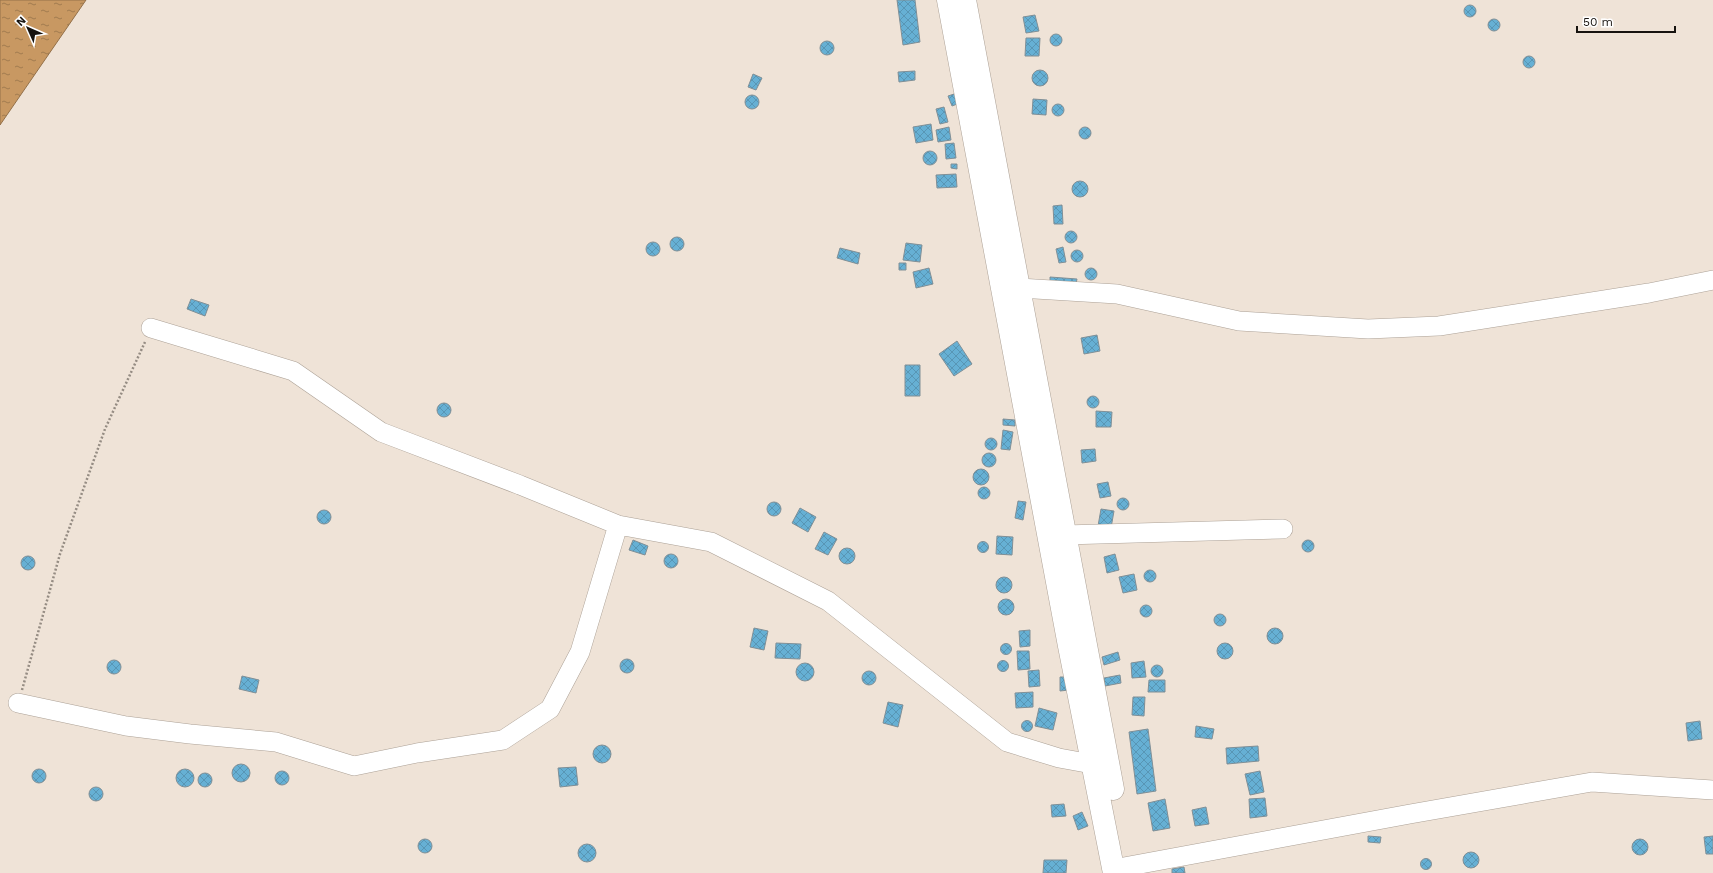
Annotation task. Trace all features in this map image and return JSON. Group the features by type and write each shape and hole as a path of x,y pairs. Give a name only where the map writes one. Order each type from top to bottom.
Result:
{"main road":[{"path":"948,0 1121,870"},
{"path":"965,0 1064,535 1100,762"}],"street":[{"path":"1019,288 1117,294 1239,321 1368,329 1439,326 1649,293 1713,280"},
{"path":"151,328 293,371 380,432 520,485 618,525 711,542 828,602 1007,742 1059,758 1100,762"},
{"path":"18,703 126,726 276,742 354,766 417,753 503,740 550,709 580,652 618,525"},
{"path":"1064,535 1283,529"},
{"path":"1121,870 1592,782 1713,790"}],"path":[{"path":"18,703 66,540 105,429 151,328"}],"water":[{"path":"0,0 86,0 0,125"}],"building":[{"path":"897,0 915,0 920,42 903,45"},
{"path":"1468,5 1472,5 1476,11 1472,17 1468,17 1464,13 1464,9"},
{"path":"1035,15 1039,31 1026,33 1023,17"},
{"path":"1492,19 1496,19 1500,25 1496,31 1492,31 1488,27 1488,23"},
{"path":"1054,34 1058,34 1062,40 1058,46 1054,46 1050,42 1050,38"},
{"path":"1026,38 1040,38 1039,56 1025,56"},
{"path":"824,41 830,41 834,45 834,51 830,55 824,55 820,51 820,45"},
{"path":"1527,56 1531,56 1535,62 1531,68 1527,68 1523,64 1523,60"},
{"path":"1040,70 1047,75 1048,78 1043,85 1040,86 1033,81 1032,78 1037,71"},
{"path":"915,71 915,80 899,82 898,72"},
{"path":"753,74 762,78 756,90 748,87"},
{"path":"957,93 960,103 952,106 948,96"},
{"path":"749,95 755,95 759,99 759,105 755,109 749,109 745,105 745,99"},
{"path":"1033,99 1047,100 1046,115 1032,114"},
{"path":"1056,104 1060,104 1064,110 1060,116 1056,116 1052,112 1052,108"},
{"path":"944,107 948,122 940,124 936,109"},
{"path":"931,124 933,140 916,143 913,127"},
{"path":"949,127 951,140 938,142 936,130"},
{"path":"1083,127 1087,127 1091,133 1087,139 1083,139 1079,135 1079,131"},
{"path":"954,143 956,158 946,159 945,144"},
{"path":"927,151 933,151 937,155 937,161 933,165 927,165 923,161 923,155"},
{"path":"951,164 957,164 957,169 951,168"},
{"path":"956,174 957,187 937,188 936,175"},
{"path":"1080,181 1087,186 1088,189 1083,196 1080,197 1073,192 1072,189 1077,182"},
{"path":"1062,205 1063,224 1054,224 1053,206"},
{"path":"1069,231 1073,231 1077,237 1073,243 1069,243 1065,239 1065,235"},
{"path":"674,237 680,237 684,241 684,247 680,251 674,251 670,247 670,241"},
{"path":"650,242 656,242 660,246 660,252 656,256 650,256 646,252 646,246"},
{"path":"906,243 922,245 920,262 903,260"},
{"path":"1063,247 1066,262 1059,263 1056,249"},
{"path":"840,248 860,253 858,264 837,258"},
{"path":"1075,250 1079,250 1083,256 1079,262 1075,262 1071,258 1071,254"},
{"path":"899,263 906,263 906,270 899,270"},
{"path":"929,268 933,284 916,288 913,272"},
{"path":"1089,268 1093,268 1097,274 1093,280 1089,280 1085,276 1085,272"},
{"path":"1050,277 1077,279 1076,284 1050,283"},
{"path":"191,299 209,305 205,316 187,309"},
{"path":"1097,335 1100,351 1084,354 1081,338"},
{"path":"957,341 972,364 954,376 939,354"},
{"path":"905,365 920,365 920,396 905,396"},
{"path":"1091,396 1095,396 1099,402 1095,408 1091,408 1087,404 1087,400"},
{"path":"441,403 447,403 451,407 451,413 447,417 441,417 437,413 437,407"},
{"path":"1096,411 1112,412 1111,427 1096,427"},
{"path":"1003,419 1015,420 1015,426 1003,425"},
{"path":"1003,430 1013,432 1010,450 1001,449"},
{"path":"989,438 993,438 997,444 993,450 989,450 985,446 985,442"},
{"path":"1095,449 1096,461 1082,463 1081,450"},
{"path":"986,453 992,453 996,457 996,463 992,467 986,467 982,463 982,457"},
{"path":"981,469 987,471 989,477 987,483 981,485 975,483 973,477 975,471"},
{"path":"1108,482 1111,496 1100,498 1097,484"},
{"path":"982,487 986,487 990,493 986,499 982,499 978,495 978,491"},
{"path":"1121,498 1125,498 1129,504 1125,510 1121,510 1117,506 1117,502"},
{"path":"1018,501 1026,502 1023,520 1015,518"},
{"path":"771,502 777,502 781,506 781,512 777,516 771,516 767,512 767,506"},
{"path":"800,508 816,517 808,532 792,523"},
{"path":"1101,509 1114,511 1111,528 1098,526"},
{"path":"321,510 327,510 331,514 331,520 327,524 321,524 317,520 317,514"},
{"path":"824,532 837,539 828,555 815,549"},
{"path":"997,536 1013,537 1012,555 996,554"},
{"path":"633,540 648,546 645,555 629,550"},
{"path":"1306,540 1310,540 1314,546 1310,552 1306,552 1302,548 1302,544"},
{"path":"983,541 987,543 989,547 987,551 983,553 979,551 977,547 979,543"},
{"path":"847,548 853,550 855,556 853,562 847,564 841,562 839,556 841,550"},
{"path":"668,554 674,554 678,558 678,564 674,568 668,568 664,564 664,558"},
{"path":"1115,554 1119,570 1107,573 1104,557"},
{"path":"25,556 31,556 35,560 35,566 31,570 25,570 21,566 21,560"},
{"path":"1148,570 1152,570 1156,576 1152,582 1148,582 1144,578 1144,574"},
{"path":"1134,574 1137,590 1123,593 1119,577"},
{"path":"1004,577 1010,579 1012,585 1010,591 1004,593 998,591 996,585 998,579"},
{"path":"1006,599 1012,601 1014,607 1012,613 1006,615 1000,613 998,607 1000,601"},
{"path":"1144,605 1148,605 1152,611 1148,617 1144,617 1140,613 1140,609"},
{"path":"1218,614 1222,614 1226,620 1222,626 1218,626 1214,622 1214,618"},
{"path":"754,628 768,631 764,650 750,647"},
{"path":"1275,628 1281,630 1283,636 1281,642 1275,644 1269,642 1267,636 1269,630"},
{"path":"1030,630 1030,646 1020,647 1019,631"},
{"path":"776,643 801,644 800,659 775,658"},
{"path":"1006,643 1010,645 1012,649 1010,653 1006,655 1002,653 1000,649 1002,645"},
{"path":"1225,643 1231,645 1233,651 1231,657 1225,659 1219,657 1217,651 1219,645"},
{"path":"1017,651 1029,651 1030,669 1018,670"},
{"path":"1118,652 1120,660 1104,665 1102,657"},
{"path":"624,659 630,659 634,663 634,669 630,673 624,673 620,669 620,663"},
{"path":"111,660 117,660 121,664 121,670 117,674 111,674 107,670 107,664"},
{"path":"1003,660 1007,662 1009,666 1007,670 1003,672 999,670 997,666 999,662"},
{"path":"1144,661 1146,677 1132,678 1131,663"},
{"path":"805,663 811,666 814,672 811,678 805,681 799,678 796,672 799,666"},
{"path":"1155,665 1159,665 1163,671 1159,677 1155,677 1151,673 1151,669"},
{"path":"1039,670 1040,686 1029,687 1028,671"},
{"path":"866,671 872,671 876,675 876,681 872,685 866,685 862,681 862,675"},
{"path":"1120,675 1121,683 1105,686 1104,678"},
{"path":"242,676 259,680 256,693 239,689"},
{"path":"1060,677 1069,677 1069,690 1060,691"},
{"path":"1149,680 1165,680 1165,692 1148,692"},
{"path":"1033,692 1033,707 1016,708 1015,693"},
{"path":"1133,697 1145,697 1144,716 1132,715"},
{"path":"888,702 903,705 898,727 883,723"},
{"path":"1039,708 1057,713 1053,730 1035,726"},
{"path":"1027,720 1031,722 1033,726 1031,730 1027,732 1023,730 1021,726 1023,722"},
{"path":"1700,721 1702,739 1688,741 1686,723"},
{"path":"1196,726 1214,729 1212,739 1195,737"},
{"path":"1148,729 1156,791 1137,794 1129,732"},
{"path":"602,745 608,748 611,754 608,760 602,763 596,760 593,754 596,748"},
{"path":"1258,746 1259,761 1227,764 1226,748"},
{"path":"241,764 247,767 250,773 247,779 241,782 235,779 232,773 235,767"},
{"path":"576,767 578,785 560,787 558,768"},
{"path":"36,769 42,769 46,773 46,779 42,783 36,783 32,779 32,773"},
{"path":"185,769 191,772 194,778 191,784 185,787 179,784 176,778 179,772"},
{"path":"279,771 285,771 289,775 289,781 285,785 279,785 275,781 275,775"},
{"path":"1260,771 1264,792 1250,795 1245,774"},
{"path":"202,773 208,773 212,777 212,783 208,787 202,787 198,783 198,777"},
{"path":"93,787 99,787 103,791 103,797 99,801 93,801 89,797 89,791"},
{"path":"1265,798 1267,816 1250,818 1249,799"},
{"path":"1165,799 1170,828 1153,831 1148,803"},
{"path":"1064,804 1066,816 1052,817 1051,805"},
{"path":"1206,807 1209,824 1195,826 1192,810"},
{"path":"1082,812 1088,826 1078,830 1073,816"},
{"path":"1368,836 1381,837 1380,843 1368,842"},
{"path":"1713,836 1713,854 1706,854 1704,837"},
{"path":"422,839 428,839 432,843 432,849 428,853 422,853 418,849 418,843"},
{"path":"1637,839 1643,839 1648,844 1646,853 1643,855 1637,855 1632,850 1632,844"},
{"path":"587,844 593,847 596,853 593,859 587,862 581,859 578,853 581,847"},
{"path":"1468,852 1474,852 1479,857 1477,866 1474,868 1468,868 1463,863 1463,857"},
{"path":"1426,858 1430,860 1432,864 1430,868 1426,870 1422,868 1420,864 1422,860"},
{"path":"1044,860 1067,860 1066,873 1043,873"},
{"path":"1184,867 1185,873 1172,873 1172,869"}]}
